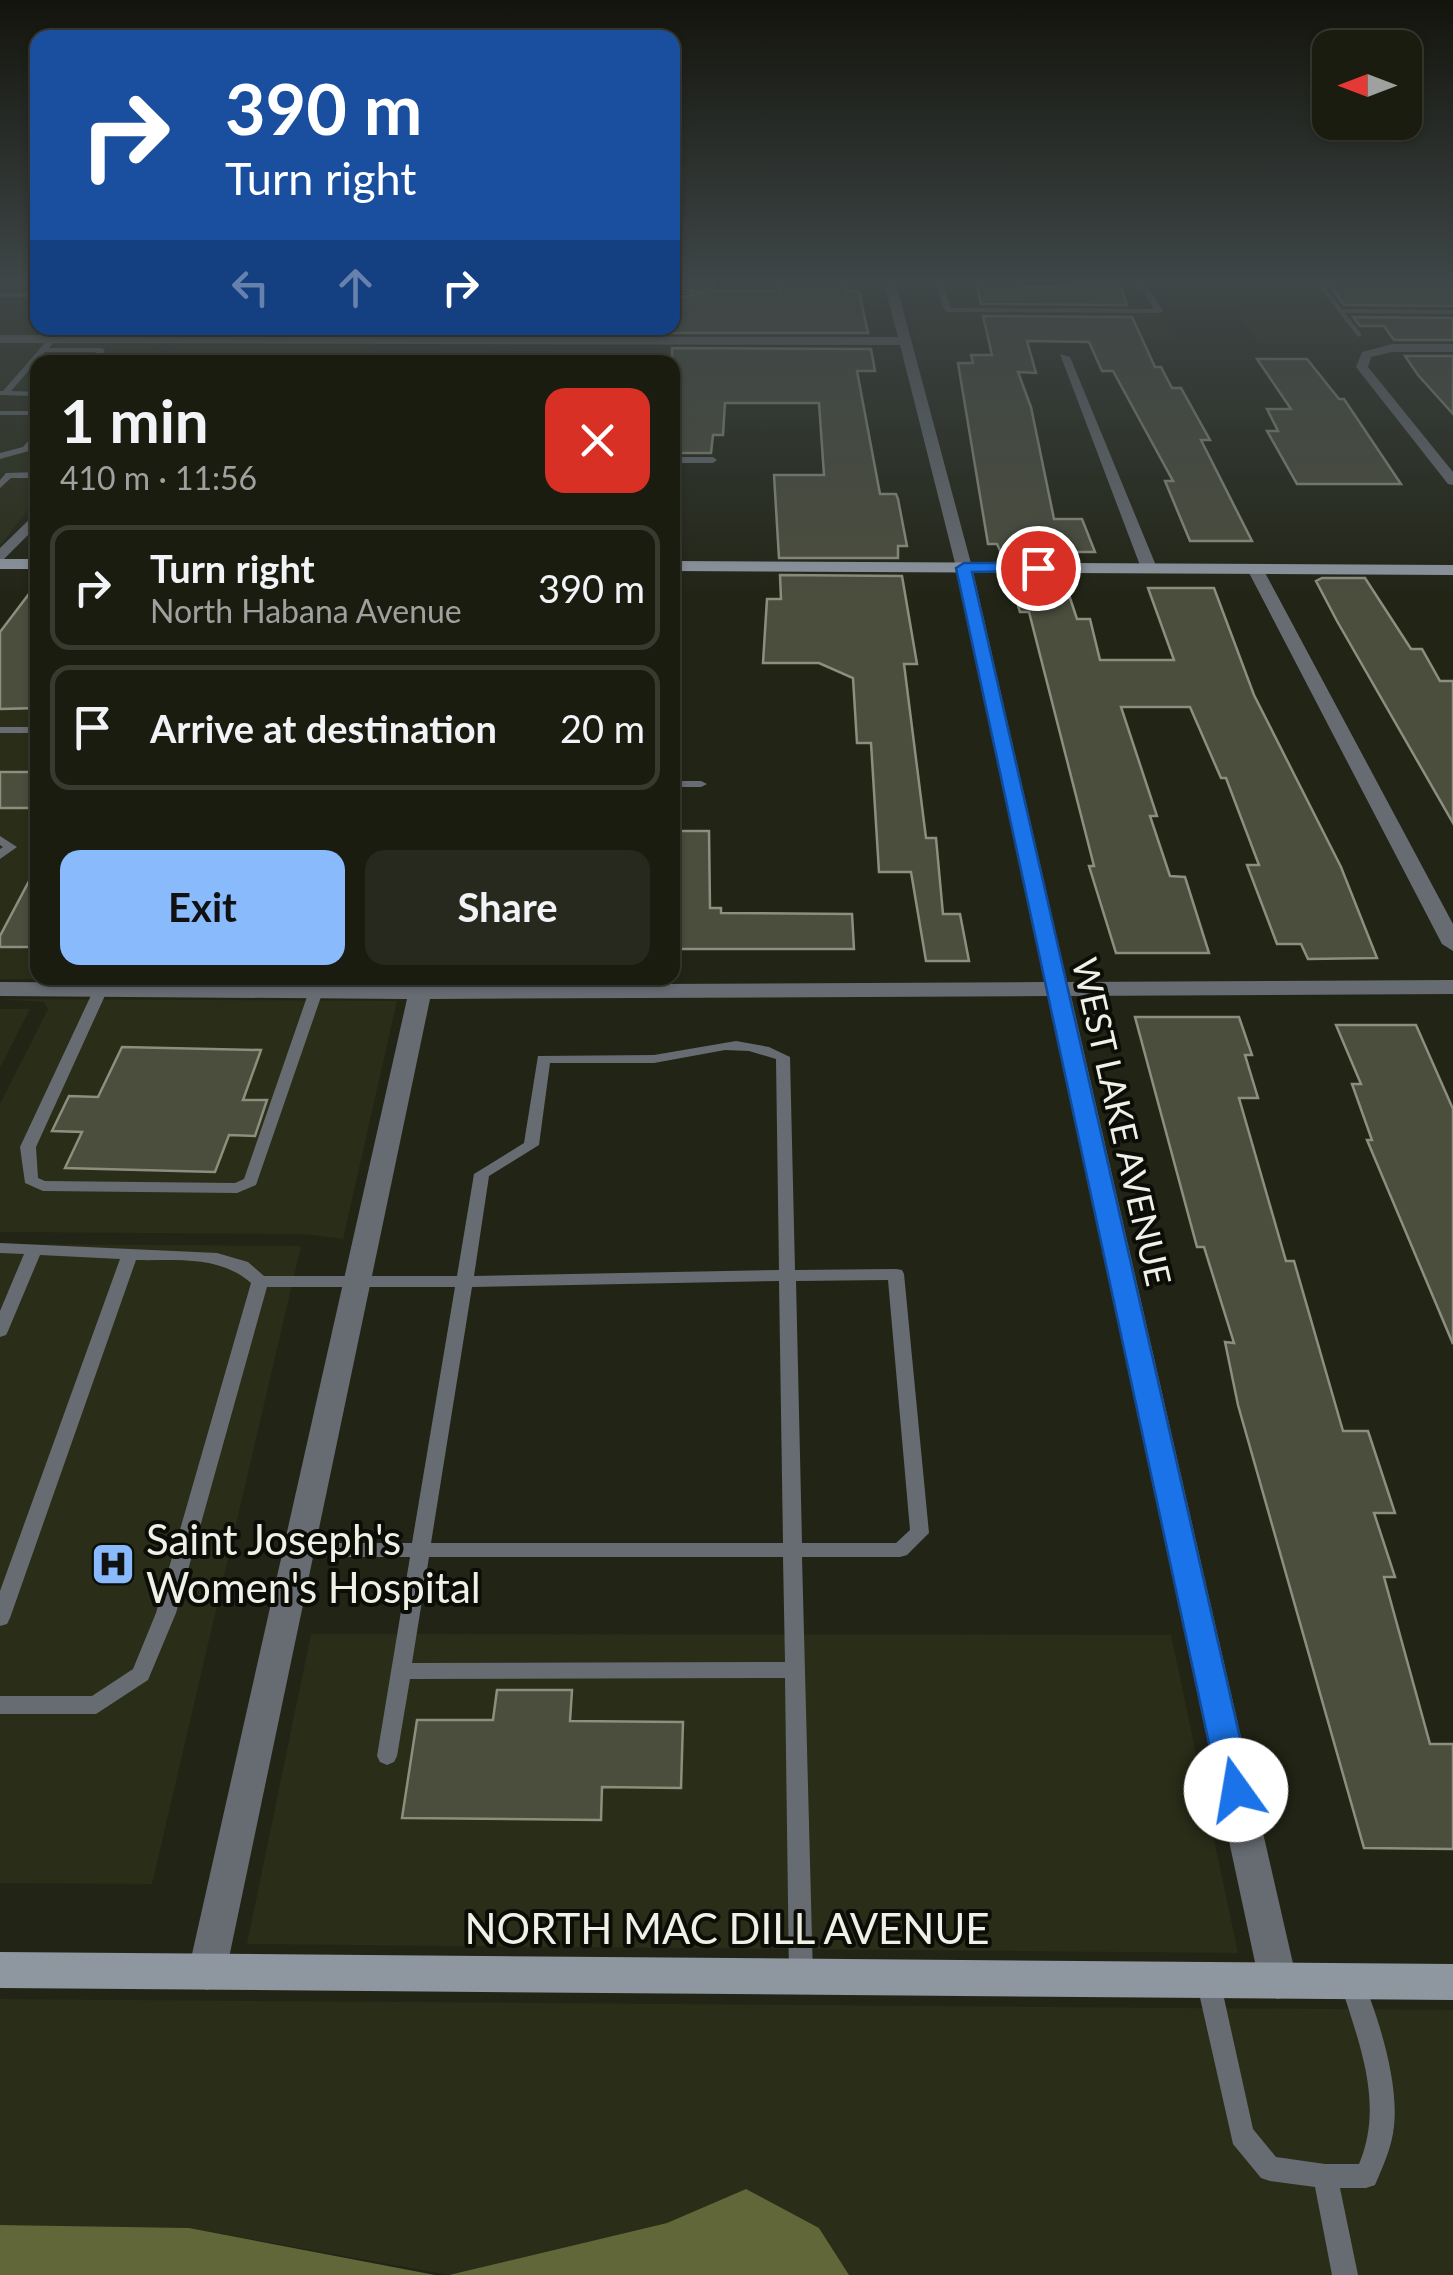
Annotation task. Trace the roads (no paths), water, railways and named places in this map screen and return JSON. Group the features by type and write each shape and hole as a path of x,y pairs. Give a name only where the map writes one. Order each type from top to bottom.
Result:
{"street":[{"name":"WEST LAKE AVENUE","path":"914,386 964,568 1278,1981"},
{"path":"1075,386 1149,568"},
{"path":"1378,386 1453,481"},
{"path":"0,561 30,525"},
{"path":"0,561 30,563"},
{"path":"680,566 1453,570"},
{"path":"1255,569 1453,944"},
{"path":"207,1972 421,985"},
{"path":"0,989 316,991 421,985 1056,990 1453,987"},
{"name":"NORTH MAC DILL AVENUE","path":"0,1970 1453,1982"}],"lane":[{"path":"2,394 30,394"},
{"path":"0,413 30,414"},
{"path":"0,456 30,444"},
{"path":"680,460 713,460"},
{"path":"0,485 9,475 30,474"},
{"path":"0,730 30,730"},
{"path":"680,784 701,784"},
{"path":"0,840 10,847 0,856"},
{"path":"101,990 28,1147 30,1180 43,1186 237,1188 251,1182 316,991"},
{"path":"387,1756 482,1174 531,1145 543,1059 670,1057 711,1045 754,1046 783,1057 801,1977"},
{"path":"0,1248 218,1258 242,1266 260,1280 357,1284 896,1274 920,1533 900,1550 300,1550"},
{"path":"0,1331 34,1250"},
{"path":"0,1618 130,1254"},
{"path":"0,1706 96,1706 141,1674 172,1594 260,1280"},
{"path":"400,1671 794,1670"},
{"path":"1208,1980 1242,2135 1270,2169 1366,2176 1382,2145 1386,2104 1352,1982"},
{"path":"1325,2176 1345,2275"}],"place":[{"name":"Saint Joseph's Women's Hospital","path":"113,1564"}]}
